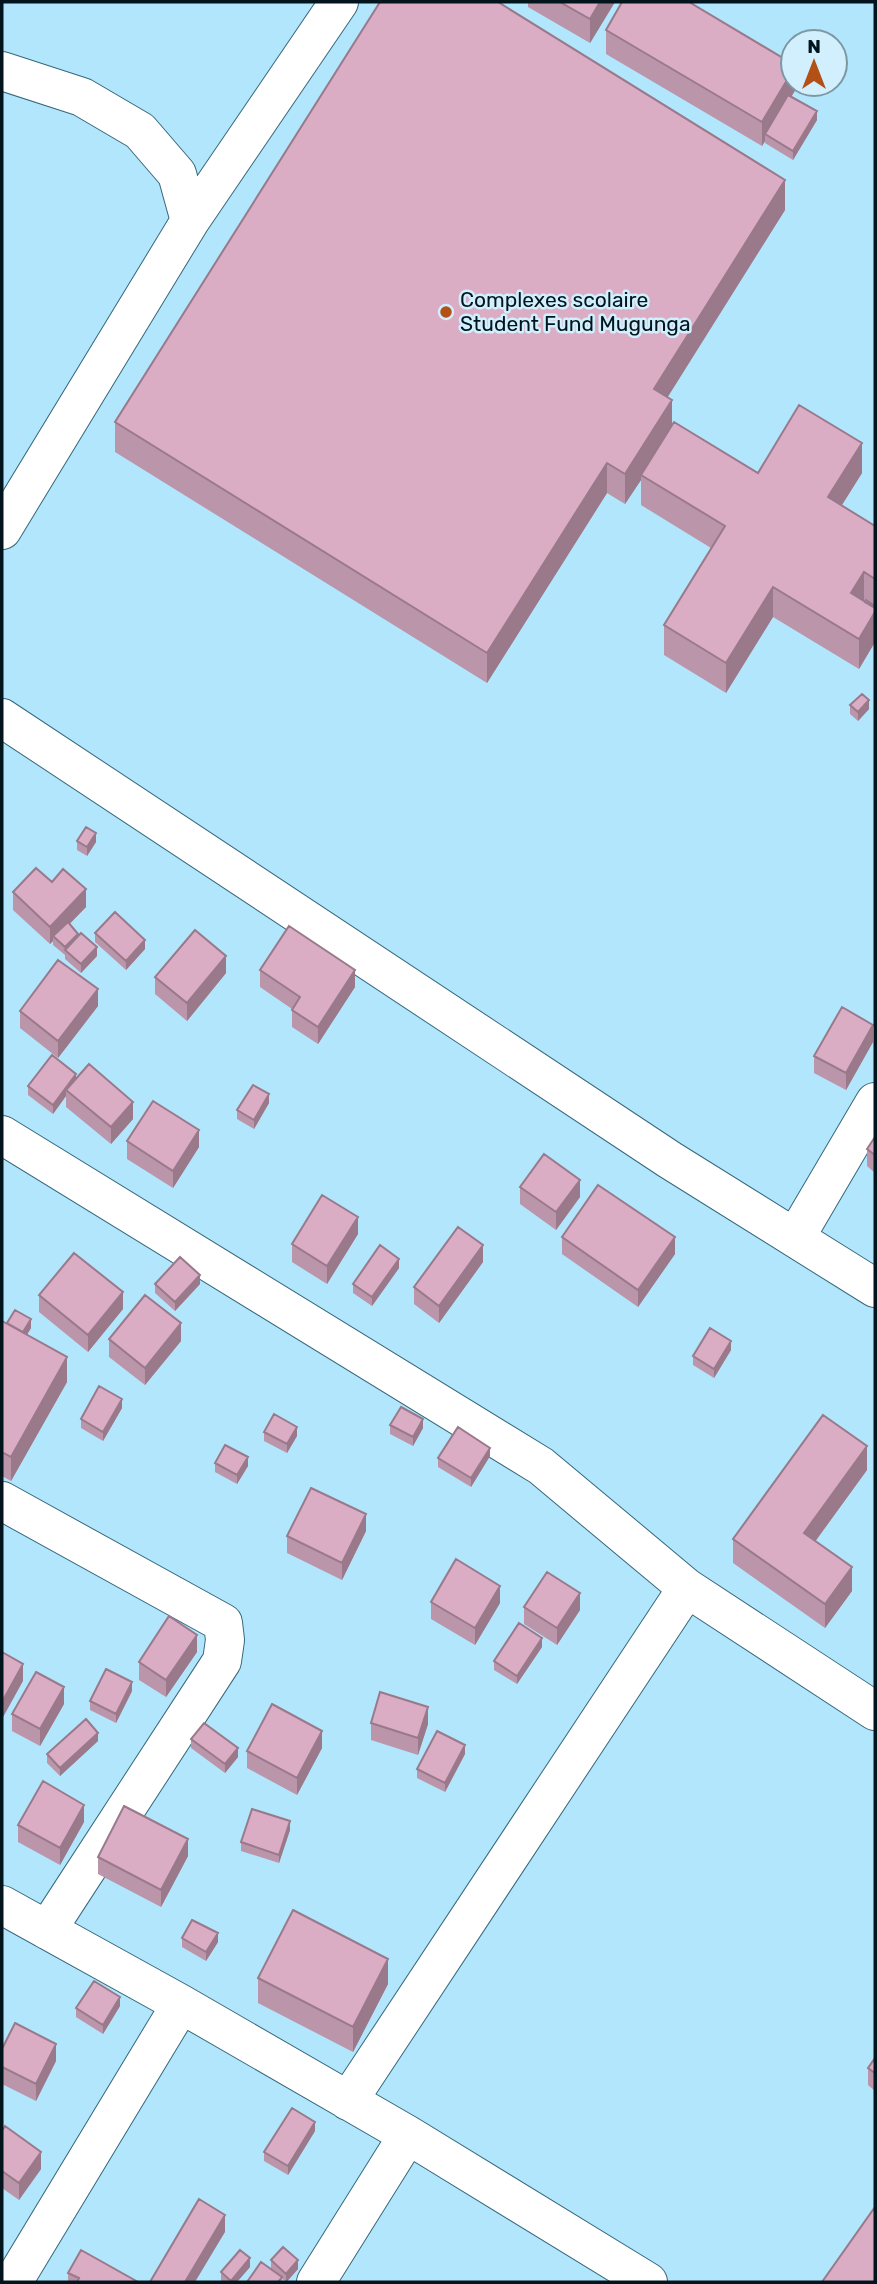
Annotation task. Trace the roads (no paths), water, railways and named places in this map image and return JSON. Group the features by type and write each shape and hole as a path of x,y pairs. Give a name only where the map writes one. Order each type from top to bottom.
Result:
{"street":[{"path":"2,530 190,221 339,2"},
{"path":"2,71 82,97 140,131 177,174 190,221"},
{"path":"2,718 658,1152 875,1288"},
{"path":"795,1238 875,1102"},
{"path":"2,1135 541,1466 687,1588 875,1711"},
{"path":"2,1501 223,1623 225,1640 222,1661 47,1930"},
{"path":"348,2101 687,1588"},
{"path":"2,1905 408,2135 635,2279"},
{"path":"13,2282 181,2004"},
{"path":"316,2282 408,2135"}],"place":[{"name":"Complexes scolaire Student Fund Mugunga","path":"446,312"}]}
